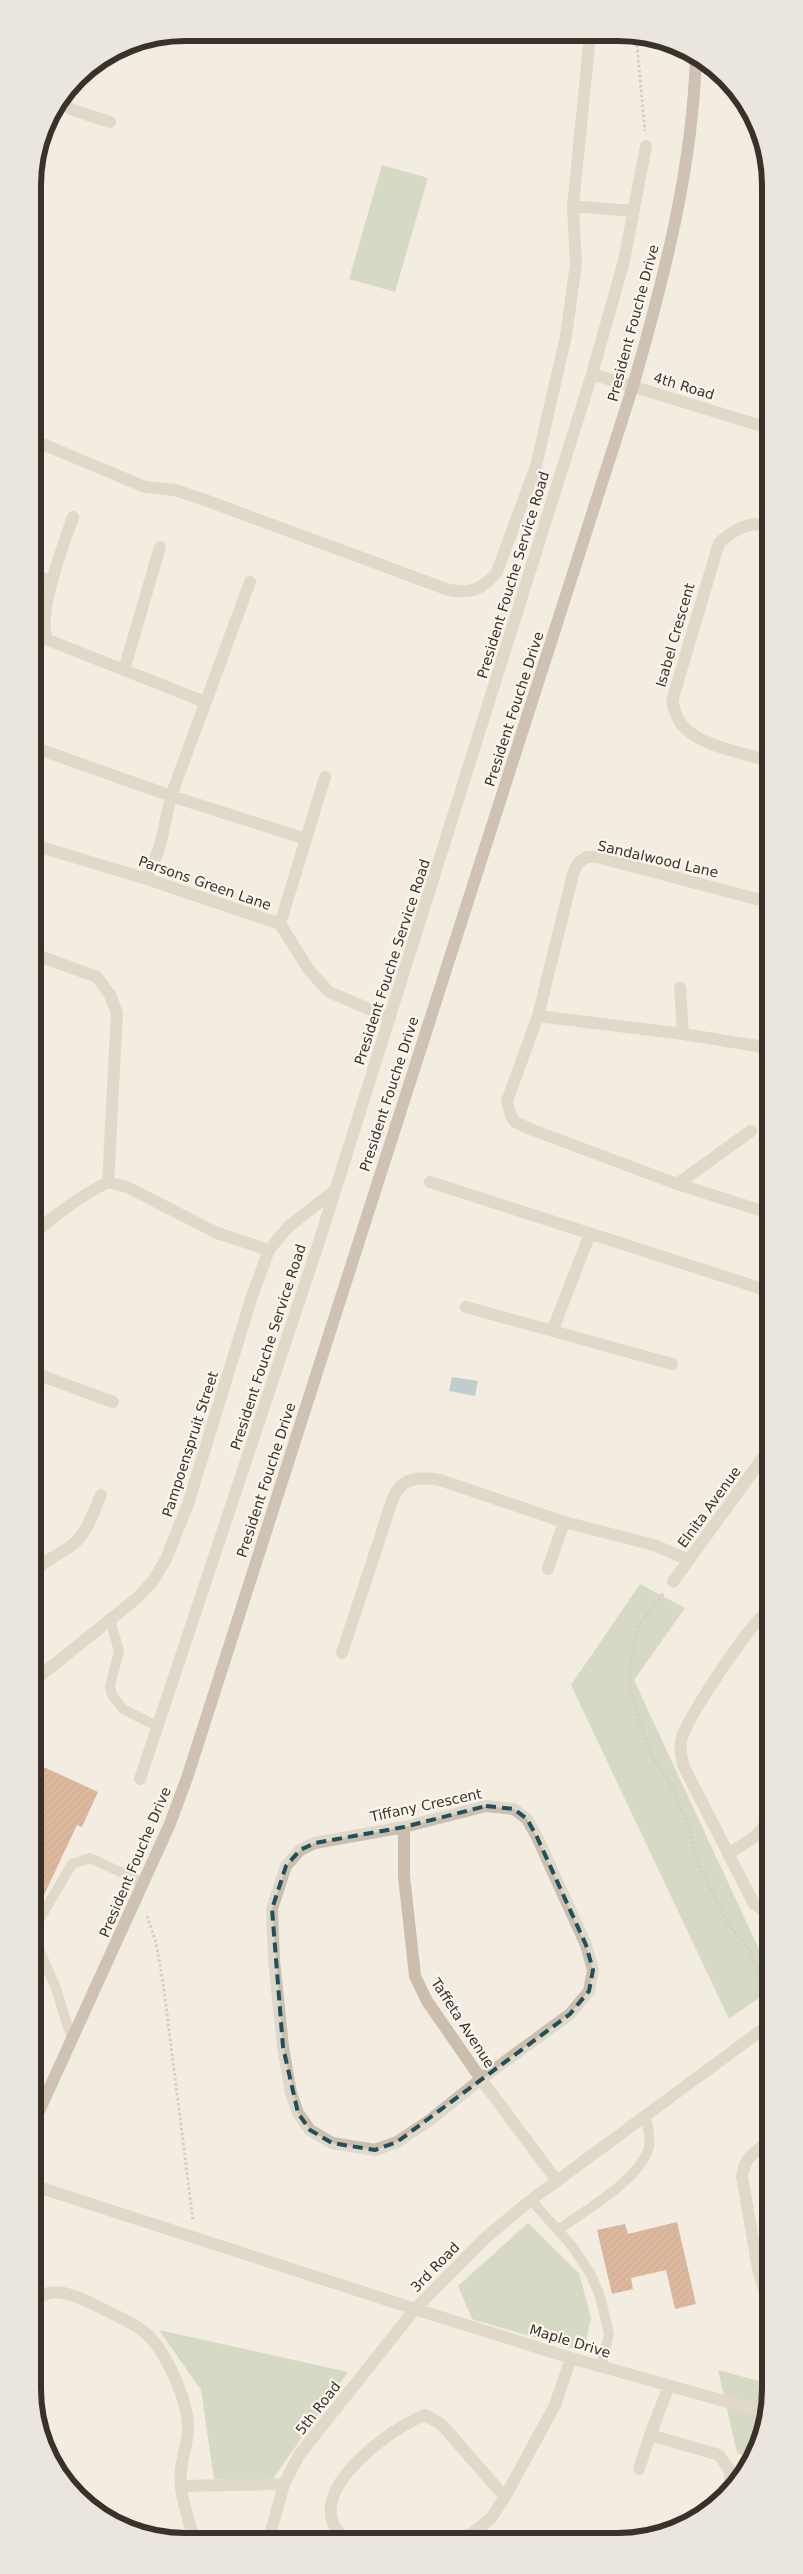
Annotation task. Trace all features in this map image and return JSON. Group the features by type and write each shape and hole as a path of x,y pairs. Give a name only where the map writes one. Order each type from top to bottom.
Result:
{"street":[{"path":"42,443 145,487 175,490 202,499 449,590 463,593 476,590 487,584 497,572 536,466 566,336 576,264 573,206 589,41"},
{"name":"President Fouche Drive","path":"41,2107 142,1888 169,1826 187,1778 633,386 660,293 680,197 690,130 695,64"},
{"path":"66,106 73,110 110,122"},
{"name":"President Fouche Service Road","path":"140,1779 390,1018 592,374 624,261 632,211 646,146"},
{"path":"573,206 632,211"},
{"name":"4th Road","path":"592,374 762,426"},
{"path":"73,518 51,581 44,626 48,640 59,646 205,702"},
{"name":"Isabel Crescent","path":"762,524 744,527 731,532 719,543 672,701 682,726 692,733 708,742 762,759"},
{"path":"124,670 160,547"},
{"path":"42,577 51,581"},
{"path":"147,879 160,846 170,796 250,582"},
{"path":"42,750 170,796 306,840"},
{"path":"280,924 325,777"},
{"name":"Parsons Green Lane","path":"42,847 147,879 280,924 309,970 329,992 390,1018"},
{"name":"Sandalwood Lane","path":"762,900 613,861 587,857 578,863 570,885 538,1016 507,1101 511,1116 516,1122 676,1184 762,1211"},
{"path":"42,957 98,977 110,995 117,1013 108,1182"},
{"path":"680,988 683,1034"},
{"path":"538,1016 683,1034 762,1047"},
{"path":"676,1184 751,1131"},
{"path":"42,1227 85,1193 108,1182 127,1187 216,1232 269,1250"},
{"path":"430,1182 762,1289"},
{"name":"Pampoenspruit Street","path":"41,1674 138,1598 153,1581 175,1538 188,1504 252,1296 269,1250 288,1226 334,1191"},
{"path":"553,1330 590,1234"},
{"path":"466,1307 672,1364"},
{"path":"41,1376 113,1402"},
{"name":"Elnita Avenue","path":"673,1582 761,1460"},
{"path":"342,1654 393,1498 397,1488 403,1482 419,1478 440,1480 564,1522 654,1545 689,1560"},
{"path":"41,1561 72,1545 82,1535 101,1495"},
{"path":"548,1570 564,1522"},
{"path":"761,1618 747,1634 717,1677 685,1730 680,1747 684,1767 754,1904 761,1909"},
{"name":"Tiffany Crescent","path":"486,1806 514,1809 521,1814 537,1837 586,1945 593,1970 589,1991 570,2014 397,2142 375,2150 332,2144 310,2130 298,2113 291,2093 274,1960 272,1909 286,1866 300,1850 315,1843 404,1827 486,1806"},
{"name":"Taffeta Avenue","path":"404,1827 404,1876 415,1976 428,2001 481,2079 558,2181"},
{"path":"728,1854 753,1838 761,1830"},
{"name":"3rd Road","path":"41,2188 415,2309 485,2238 531,2200 761,2035"},
{"path":"761,2147 744,2163 742,2176 761,2279"},
{"path":"41,2297 49,2293 63,2293 95,2305 135,2326 149,2336 160,2351 185,2399 188,2433 181,2465 181,2486 193,2533"},
{"name":"Maple Drive","path":"415,2309 571,2358 760,2411"},
{"name":"5th Road","path":"271,2533 284,2484 299,2455 415,2309"},
{"path":"472,2533 491,2518 505,2497 555,2405 571,2358"},
{"path":"639,2469 669,2386"},
{"path":"340,2533 333,2523 331,2508 334,2493 354,2465 395,2428 425,2415 442,2425 505,2497"},
{"path":"650,2435 719,2455 729,2469 730,2478"},
{"path":"181,2486 284,2484"}],"lane":[{"path":"110,1619 119,1651 110,1686 112,1695 123,1709 158,1727"},
{"path":"41,1916 72,1864 80,1860 90,1858 142,1888"},
{"path":"41,1954 55,1986 72,2040"},
{"path":"558,2230 624,2182 638,2167 649,2145 646,2116"},
{"path":"531,2200 582,2260 600,2296 609,2334 601,2366"}],"path":[{"path":"637,42 646,146"},
{"path":"142,1888 156,1943 163,1982 195,2239"}],"highlighted area":[{"path":"486,1806 514,1809 527,1819 537,1837 586,1945 593,1970 589,1991 570,2014 397,2142 375,2150 332,2143 310,2130 298,2113 283,2047 272,1909 286,1866 300,1850 315,1843 404,1827"}],"green space":[{"path":"382,165 428,178 395,292 349,279"},
{"path":"640,1584 685,1608 634,1680 761,1954 761,1996 729,2019 571,1685"},
{"path":"528,2223 579,2273 591,2317 584,2352 472,2319 458,2286"},
{"path":"159,2330 348,2372 272,2480 214,2479 201,2390"},
{"path":"718,2370 761,2382 759,2417 751,2444 745,2456 737,2453"}],"water":[{"path":"452,1377 478,1381 475,1396 449,1391"}],"building":[{"path":"41,1766 98,1792 82,1827 77,1825 41,1901"},
{"path":"677,2222 696,2304 675,2309 666,2270 631,2278 633,2289 612,2294 597,2230 625,2224 628,2234"}]}
